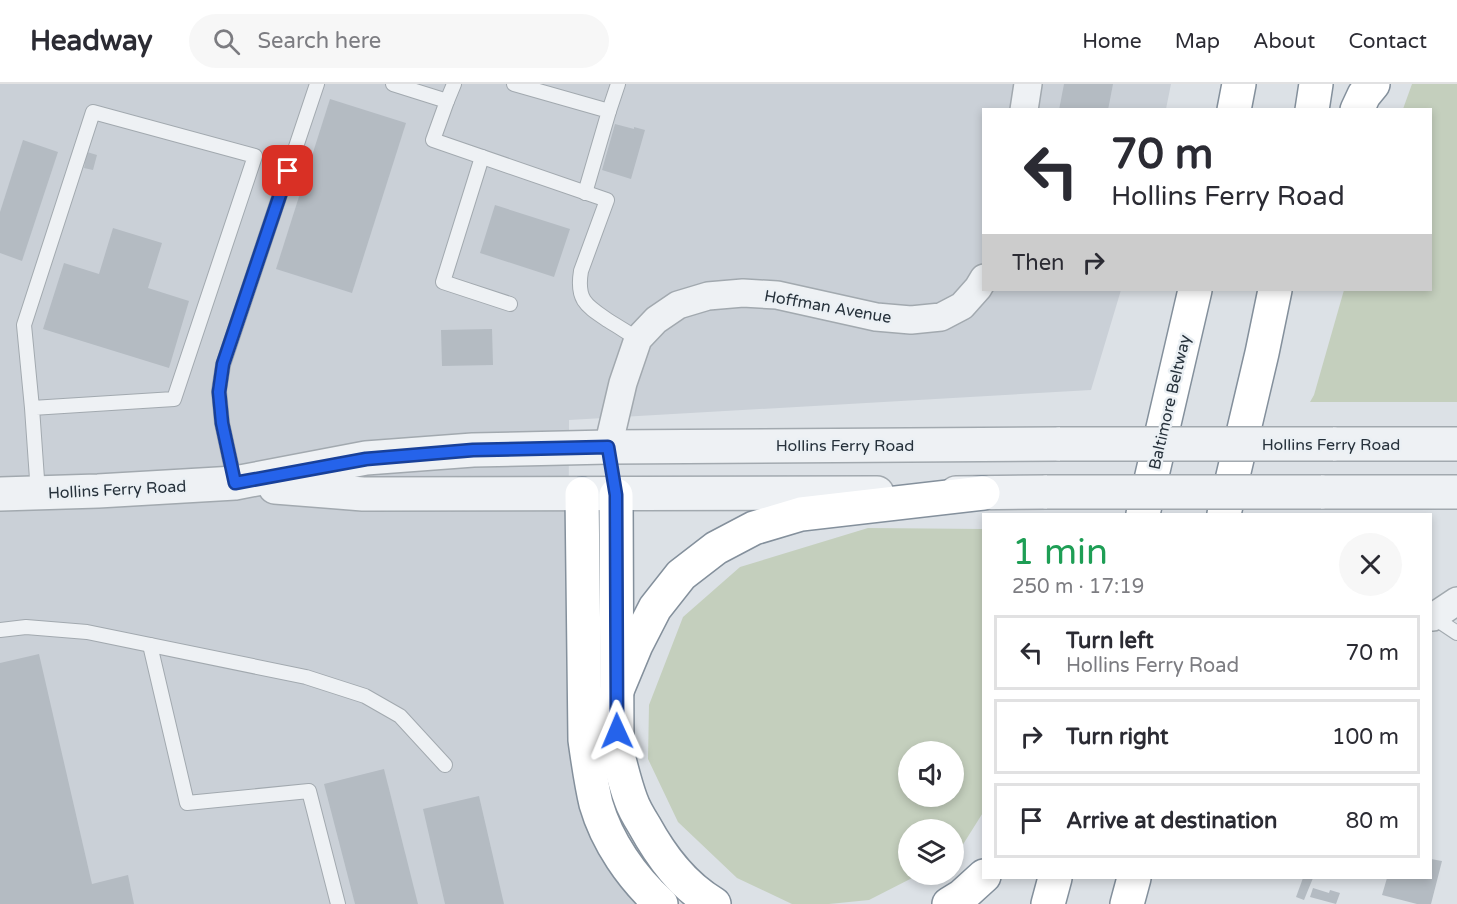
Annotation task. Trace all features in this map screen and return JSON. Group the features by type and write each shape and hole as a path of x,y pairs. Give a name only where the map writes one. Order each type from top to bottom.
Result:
{"highway":[{"path":"1234,108 1239,84"},
{"path":"1311,108 1316,84"},
{"path":"1358,108 1373,84"},
{"name":"Baltimore Beltway","path":"1143,513 1195,291"},
{"path":"1224,513 1275,291"},
{"path":"1262,353 1286,291"},
{"path":"616,693 636,645 655,608 681,575 716,548 754,528 801,514 983,493"},
{"path":"582,495 585,740 596,804 617,850 637,880 661,904"},
{"path":"616,495 617,751 632,803 660,854 700,896 714,904"},
{"path":"949,904 962,896 982,878"},
{"path":"1048,904 1055,879"},
{"path":"1127,904 1134,879"}],"street":[{"path":"1024,108 1028,84"},
{"name":"Hoffman Avenue","path":"608,447 622,383 638,339 656,320 678,305 708,296 743,293 777,295 876,317 911,320 941,317 962,306 982,281"},
{"name":"Hollins Ferry Road","path":"0,494 235,483 366,459 473,450 1060,444 1457,444"},
{"path":"582,495 608,447"},
{"path":"608,447 616,495"},
{"name":"Hollins Ferry Road","path":"235,483 363,494 1457,492"},
{"path":"1433,617 1457,601"}],"lane":[{"path":"235,483 222,423 219,392 223,364 317,84"},
{"path":"393,84 447,101"},
{"path":"453,84 433,140 607,200 581,271 579,283 581,295 588,307 638,339"},
{"path":"514,84 609,111"},
{"path":"585,192 618,84"},
{"path":"32,408 174,399 255,156 93,112 24,325 38,492"},
{"path":"482,157 443,282 510,304"},
{"path":"1433,617 1457,633"},
{"path":"0,630 26,627 87,632 306,677 364,696 400,716 445,765"},
{"path":"150,645 187,803 309,791 338,904"}],"shaded area":[{"path":"0,84 1171,84 1166,108 982,108 982,291 1121,291 1091,390 569,420 568,689 569,737 574,776 590,827 642,904 0,904"}],"green space":[{"path":"1412,84 1457,84 1457,402 1310,402 1344,291 1432,291 1432,108 1403,108"},
{"path":"868,528 982,529 982,814 964,843 964,819 898,819 898,885 869,900 829,904 792,904 737,878 678,822 648,759 649,705 683,617 740,567"}],"building":[{"path":"1064,84 1113,84 1108,108 1059,108"},
{"path":"330,99 406,123 352,293 276,269"},
{"path":"615,124 645,130 631,179 602,170"},
{"path":"23,140 58,152 22,261 0,253 0,212"},
{"path":"87,152 97,155 93,170 84,168"},
{"path":"495,205 570,229 554,277 480,253"},
{"path":"113,228 162,243 148,288 189,301 169,368 43,329 64,263 99,274"},
{"path":"492,329 493,365 442,366 441,330"},
{"path":"39,654 92,884 128,875 134,904 0,904 0,663"},
{"path":"384,769 418,904 355,904 324,784"},
{"path":"479,796 504,904 445,904 423,809"},
{"path":"1432,859 1442,861 1431,904 1417,904 1382,895 1387,879 1432,879"},
{"path":"1303,879 1313,879 1304,900 1296,897"},
{"path":"1313,888 1329,893 1330,890 1340,893 1336,904 1310,897"}],"route":[{"path":"288,171 223,364 219,392 222,423 235,483 366,459 473,450 608,447 616,495 617,731"}]}
